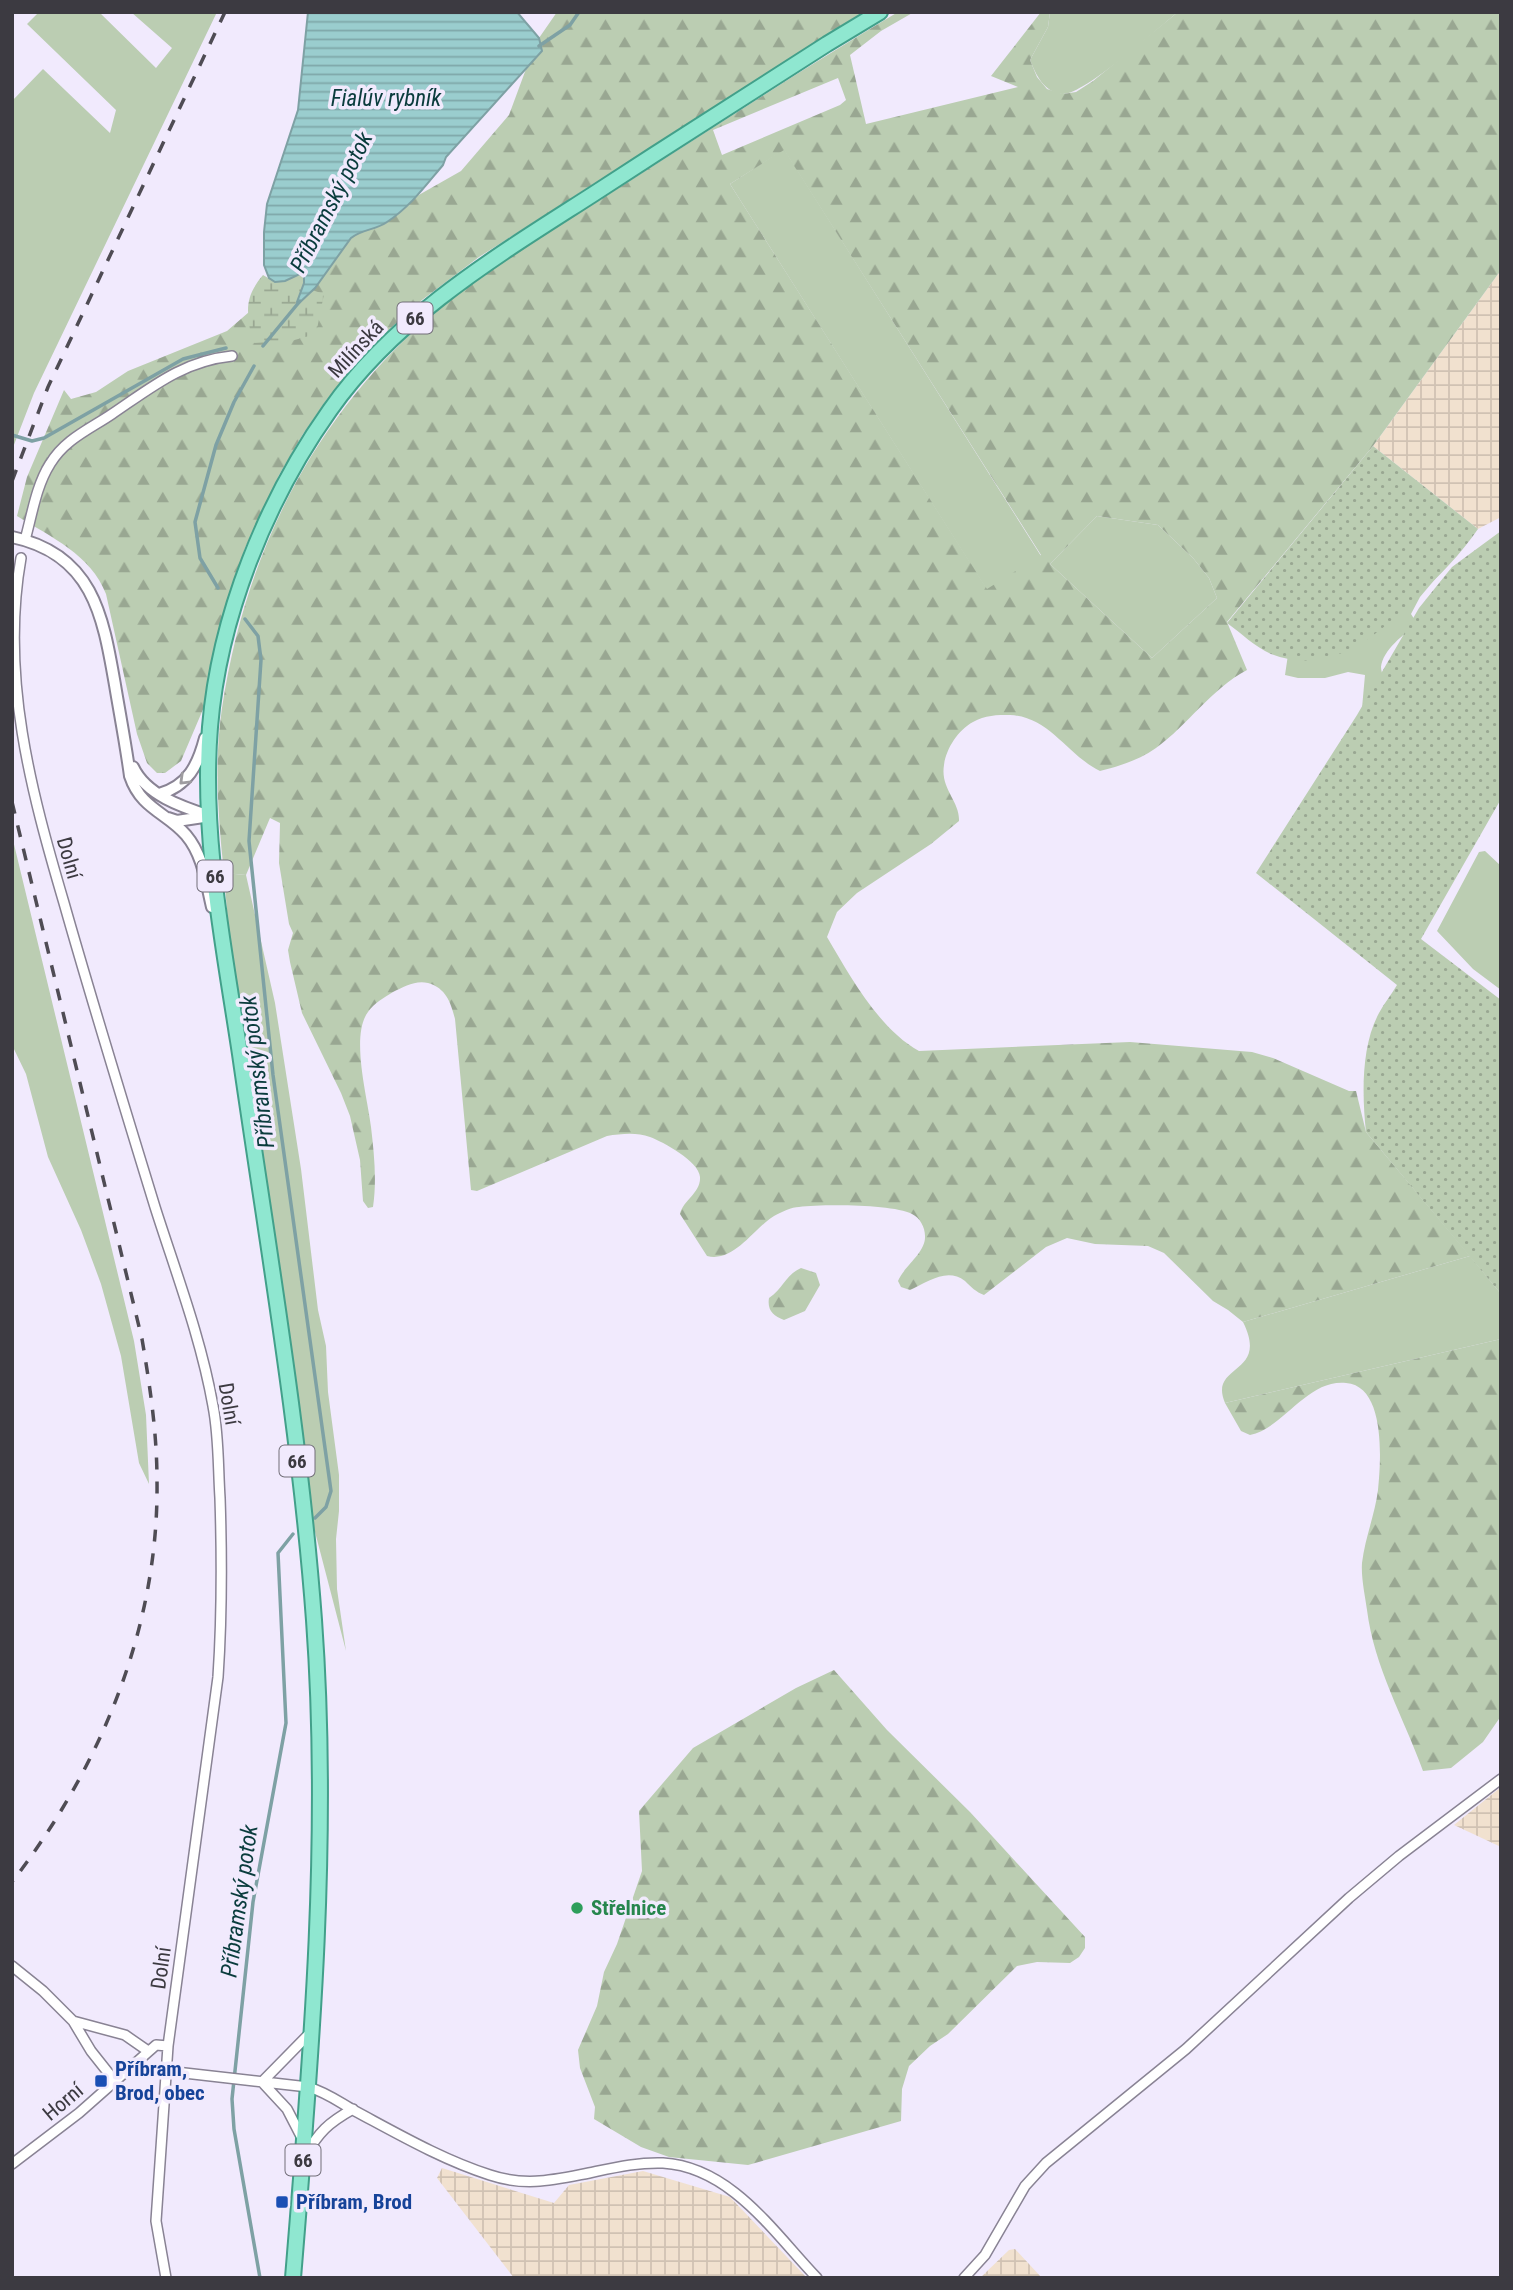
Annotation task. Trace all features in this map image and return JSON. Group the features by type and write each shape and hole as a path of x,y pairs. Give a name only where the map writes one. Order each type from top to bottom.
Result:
{"main road":[{"name":"Milínská","path":"210,816 209,733 212,708 219,668 240,587 268,516 304,449 334,404 388,342 427,306 484,264 880,12"},
{"name":"66","path":"210,816 212,860 279,1322 306,1529 313,1611 320,1821 318,1916 293,2278"}],"street":[{"path":"223,936 194,847 181,830 145,802 134,789 107,636 94,598 78,575 56,555 42,546 18,539 50,463 68,443 160,380 187,367 232,356"},
{"name":"Dolní","path":"21,558 13,631 15,683 22,737 47,845 94,1010 202,1356 217,1428 222,1620 218,1677 168,2046 156,2221 166,2278"},
{"path":"159,794 169,792 183,783 195,769 200,759 212,708"},
{"path":"127,755 139,779 159,794 187,809 210,816"},
{"path":"162,816 177,821 210,816"},
{"path":"964,2278 985,2255 1025,2186 1046,2163 1186,2049 1349,1898 1399,1856 1501,1779"},
{"path":"12,1966 43,1991 73,2021 91,2051 114,2080"},
{"path":"73,2021 125,2035 148,2051"},
{"path":"262,2082 311,2032"},
{"name":"Horní","path":"12,2164 79,2113 148,2051 156,2045 168,2046"},
{"path":"167,2071 323,2091 458,2162 489,2175 523,2183 634,2165 664,2163 694,2168 741,2197 817,2278"},
{"path":"262,2082 287,2109 304,2141"},
{"path":"303,2160 318,2134 353,2109"}],"shaded area":[{"path":"1501,270 1501,517 1478,529 1373,446"},
{"path":"1501,1787 1501,1847 1454,1825"},
{"path":"442,2168 554,2203 569,2185 643,2171 730,2197 807,2278 514,2278 437,2178"},
{"path":"1015,2249 1042,2278 980,2278 1009,2250"}],"green space":[{"path":"39,12 99,12 156,68 172,48 131,12 217,12 34,393 12,450 12,101 43,69 110,133 116,110 27,24"},
{"path":"557,12 863,12 479,257 422,300 382,336 327,399 279,475 245,548 220,628 204,707 181,761 165,773 157,773 147,763 137,734 106,594 99,580 91,568 69,548 17,516 27,477 64,390 71,399 96,392 128,371 227,331 285,281 304,271 304,283 299,292 309,294 358,232 385,224 417,196 461,171 509,115 526,69 542,51 539,38"},
{"path":"898,12 914,12 881,31 850,55 866,124 1018,87 991,76 1041,12 1050,12 1048,27 1030,60 1037,77 1047,89 1063,94 1076,92 1093,81 1178,12 1501,12 1501,270 1373,446 1227,622 1247,670 1222,687 1156,748 1129,762 1100,771 1047,729 1024,717 996,715 973,722 954,740 944,765 945,781 957,807 959,821 931,844 857,893 837,912 827,937 878,1016 919,1051 1130,1042 1252,1052 1273,1058 1349,1091 1356,1091 1366,1132 1470,1256 1243,1322 1213,1301 1164,1253 1148,1246 1095,1244 1067,1238 1046,1247 984,1295 965,1281 951,1275 938,1277 910,1290 901,1287 898,1281 922,1248 924,1229 915,1216 890,1208 840,1205 793,1208 766,1221 735,1250 717,1257 707,1256 680,1214 698,1188 698,1171 680,1153 645,1135 607,1136 477,1191 471,1190 455,1019 443,992 434,985 423,982 405,986 383,998 370,1009 363,1023 360,1052 375,1177 373,1207 368,1208 363,1201 360,1160 350,1116 302,1013 290,962 288,950 293,933 289,924 279,863 280,823 270,818 246,875 224,873 218,790 222,708 233,651 248,596 267,543 291,492 319,444 352,398 390,355 432,315 527,246","holes":["838,78 846,100 840,105 722,155 713,130","784,150 1041,555 987,589 730,184","1097,516 1158,525 1193,558 1209,578 1217,598 1152,658 1050,564"]},
{"path":"1050,12 1178,12 1103,73 1072,92 1062,94 1046,86 1030,60 1048,27"},
{"path":"784,149 1041,556 987,590 730,184"},
{"path":"263,275 275,282 285,281 324,294 316,334 291,341 252,343 249,300"},
{"path":"1373,446 1478,529 1434,581 1386,625 1352,648 1314,660 1293,660 1265,651 1227,623"},
{"path":"1097,516 1158,525 1193,558 1209,578 1217,598 1152,658 1050,564"},
{"path":"1501,531 1501,799 1421,939 1501,1000 1501,1294 1366,1132 1364,1087 1369,1040 1379,1013 1397,985 1256,873 1357,715 1419,608 1452,567"},
{"path":"1447,565 1420,597 1411,614 1418,625 1395,643 1382,661 1381,669 1388,689 1362,708 1365,675 1348,672 1325,678 1298,678 1285,675 1289,648"},
{"path":"12,836 134,1341 146,1415 149,1484 139,1463 121,1356 101,1284 81,1230 48,1157 26,1074 12,1045"},
{"path":"1485,851 1501,866 1501,990 1473,969 1437,931 1479,852"},
{"path":"224,873 246,875 275,1003 301,1169 318,1310 326,1346 328,1392 339,1475 337,1589 346,1651 314,1528 288,1321 229,936"},
{"path":"1470,1256 1501,1294 1501,1339 1225,1403 1222,1390 1224,1381 1245,1361 1249,1352 1249,1339 1243,1322"},
{"path":"801,1268 816,1273 820,1285 805,1311 784,1320 772,1312 769,1298 791,1274"},
{"path":"1501,1339 1501,1716 1483,1742 1451,1768 1423,1771 1376,1652 1363,1586 1362,1563 1377,1499 1380,1461 1378,1427 1368,1397 1359,1387 1346,1383 1319,1388 1274,1423 1250,1435 1241,1431 1225,1403"},
{"path":"834,1670 887,1730 970,1812 1085,1937 1085,1948 1079,1957 1070,1963 1037,1962 1017,1966 948,2034 930,2046 909,2066 902,2089 901,2121 748,2165 669,2157 641,2147 594,2119 595,2107 580,2068 578,2050 597,2006 604,1972 617,1944 642,1871 639,1811 693,1748 796,1688"}],"water":[{"name":"Fialúv rybník","path":"308,12 517,12 539,38 542,51 446,157 443,165 410,203 383,225 351,238 315,288 298,304 304,272 285,281 275,282 269,278 264,265 264,232 267,204 298,110"}],"waterway":[{"name":"Příbramský potok","path":"539,46 570,25 579,12"},
{"name":"Příbramský potok","path":"263,346 300,301"},
{"path":"12,435 32,441 44,438 183,359 226,348"},
{"name":"Příbramský potok","path":"218,588 200,558 195,522 216,445 234,402 254,366"},
{"name":"Příbramský potok","path":"245,619 258,636 261,660 249,841 273,1075 331,1491 326,1507 315,1518"},
{"name":"Příbramský potok","path":"260,2278 234,2129 232,2099 253,1902 286,1723 278,1553 293,1534"}],"railway":[{"path":"12,481 48,387 225,12"},
{"path":"12,802 142,1339 156,1445 157,1481 155,1536 148,1590 118,1694 97,1744 72,1792 44,1838 12,1882"}],"place":[{"name":"Střelnice","path":"577,1908"},
{"name":"Příbram, Brod, obec","path":"101,2081"},
{"name":"Příbram, Brod","path":"282,2202"}]}
